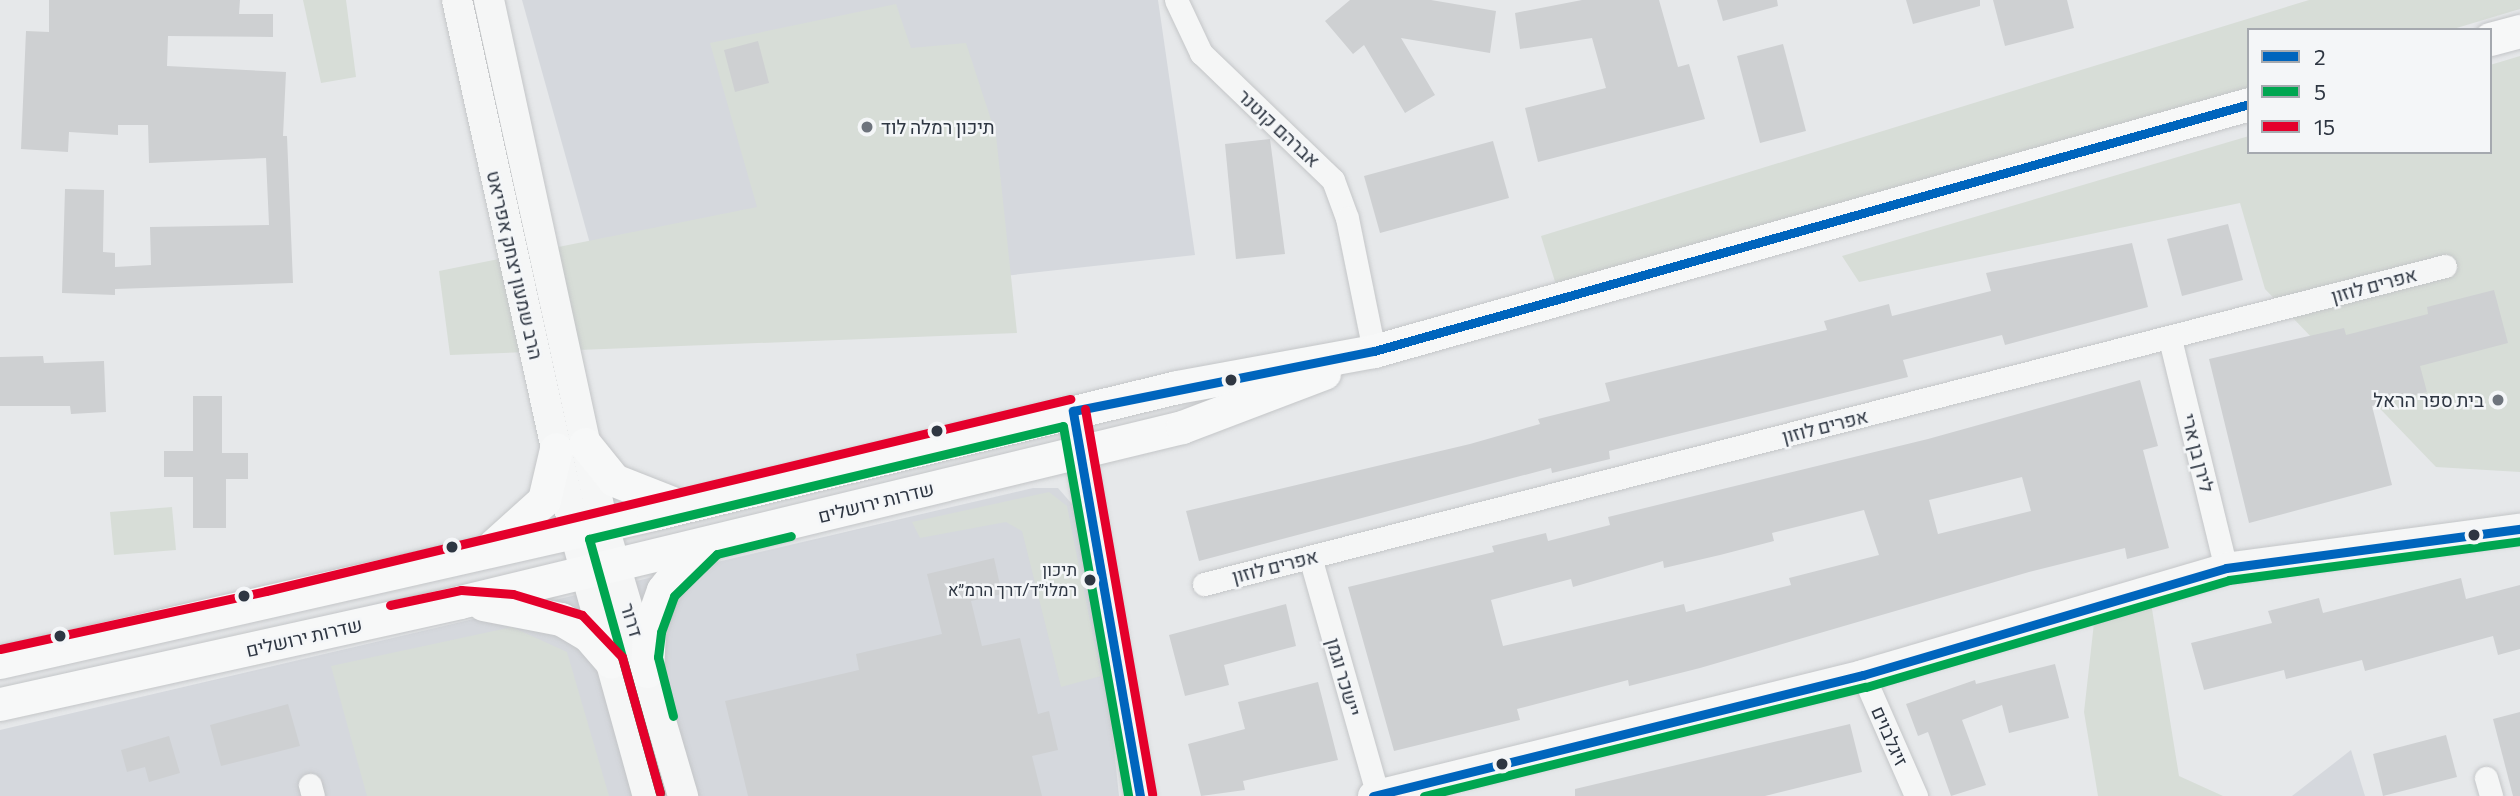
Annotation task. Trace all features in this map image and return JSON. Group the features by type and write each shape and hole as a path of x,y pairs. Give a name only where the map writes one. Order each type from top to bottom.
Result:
{"main road":[{"path":"2492,38 2520,31"},
{"name":"שדרות ירושלים","path":"0,662 682,507 1177,387 1374,351 2247,105"},
{"name":"שדרות ירושלים","path":"0,704 460,602 1080,452 1224,414 1374,351"},
{"path":"488,549 514,531 544,500 570,447 614,480 682,507"},
{"path":"647,671 649,629 663,590 682,566 710,543"},
{"path":"460,602 511,606 561,619 588,635 611,661"}],"street":[{"name":"הרב שמעון יצחק אפריאט","path":"457,0 600,568"},
{"name":"הרב שמעון יצחק אפריאט","path":"489,0 570,447"},
{"name":"אברהם קוטנר","path":"1177,0 1201,53 1333,180 1347,218 1374,351"},
{"name":"אפרים לוזון","path":"1204,584 2170,339 2445,266"},
{"name":"לירן בן ארי","path":"2170,339 2226,568"},
{"path":"1073,411 1140,796"},
{"path":"1376,796 1863,675 2226,568 2520,529"},
{"name":"יישכר וגמן","path":"1310,557 1376,796"},
{"name":"דרור","path":"600,568 611,661 648,796"},
{"name":"דרור","path":"600,568 647,671 683,796"},
{"name":"זיגלבוים","path":"1863,675 1916,796"}],"shaded area":[{"path":"303,0 346,0 356,77 321,83"},
{"name":"תיכון רמלה לוד","path":"522,0 1158,0 1195,255 611,319"},
{"path":"2309,0 2520,0 2520,9 2457,28 2247,28 2247,91 1560,298 1541,236"},
{"path":"896,4 911,48 966,43 996,135 1017,333 450,355 439,271 757,207 710,43"},
{"path":"2520,56 2520,472 2436,467 2265,289 2240,203 1859,282 1842,256 2247,137 2247,154 2492,154 2492,64"},
{"path":"1033,488 1058,488 1072,504 1102,633 1119,796 0,796 0,730"},
{"path":"1049,492 1067,506 1101,676 1061,687 1022,531 1006,522 920,538 912,522"},
{"path":"172,507 176,550 114,555 110,512"},
{"path":"2151,603 2179,776 2223,796 2098,796 2084,712 2094,623"},
{"path":"512,627 567,652 609,796 367,796 331,666"},
{"path":"2351,750 2365,796 2292,796"}],"building":[{"path":"49,0 240,0 239,14 273,14 273,37 168,36 167,66 286,72 283,136 287,136 293,283 115,289 115,295 62,293 65,189 104,190 103,252 115,253 115,267 151,265 150,227 269,225 266,158 149,163 148,125 118,125 118,135 69,132 68,152 21,149 26,31 49,32"},
{"path":"1350,0 1431,0 1496,11 1490,53 1401,38 1435,95 1405,113 1364,45 1353,54 1325,21"},
{"path":"1582,0 1659,0 1678,67 1689,64 1705,119 1538,162 1525,108 1606,88 1592,38 1520,49 1515,13"},
{"path":"1717,0 1777,0 1778,6 1723,21"},
{"path":"1906,0 1980,0 1980,6 1913,24"},
{"path":"1993,0 2067,0 2074,28 2005,46"},
{"path":"758,41 769,83 735,92 724,50"},
{"path":"1783,44 1806,131 1760,143 1737,56"},
{"path":"1270,139 1285,254 1236,259 1225,144"},
{"path":"1493,141 1509,198 1380,233 1364,176"},
{"path":"2228,224 2243,280 2182,296 2167,239"},
{"path":"2132,243 2148,307 2005,345 2002,335 1903,360 1908,377 1609,451 1610,459 1552,473 1551,468 1199,561 1186,511 1470,444 1540,424 1538,419 1610,401 1605,383 1827,330 1824,321 1889,304 1892,316 1991,291 1986,273"},
{"path":"2494,290 2508,343 2420,366 2427,392 2372,406 2392,485 2249,523 2209,359 2344,328 2346,335 2428,314 2427,307"},
{"path":"43,356 44,363 104,361 106,412 71,414 70,406 0,406 0,357"},
{"path":"2140,380 2158,446 2143,450 2169,548 2127,559 2125,548 2029,572 1700,668 1629,686 1628,680 1517,709 1520,720 1394,751 1348,587 1494,552 1492,546 1546,533 1548,541 1610,525 1608,517 1928,439","holes":["2022,477 2031,511 1938,534 1929,500","1864,510 1879,555 1789,578 1791,585 1686,612 1684,604 1503,646 1491,600 1571,579 1573,587 1663,561 1664,568 1720,555 1774,541 1772,533"]},
{"path":"193,396 222,396 222,453 248,453 248,479 226,479 226,528 193,528 193,477 164,477 164,451 193,451"},
{"path":"994,558 1002,594 971,601 982,646 1020,638 1038,714 1049,711 1058,750 1032,756 1042,796 748,796 725,701 859,670 856,654 942,634 927,574"},
{"path":"2461,578 2466,599 2520,585 2520,649 2498,655 2493,636 2365,671 2362,660 2286,679 2284,670 2204,690 2191,643 2272,623 2268,611 2319,598 2323,613"},
{"path":"1286,604 1296,646 1224,665 1229,685 1185,696 1169,635"},
{"path":"2055,664 2069,718 2009,733 2002,705 1962,720 1986,785 1951,796 1928,732 1918,736 1906,704 1975,680 1976,684"},
{"path":"1318,682 1338,760 1243,781 1245,790 1201,796 1188,744 1245,729 1238,702"},
{"path":"288,704 300,746 221,766 210,725"},
{"path":"2520,712 2520,796 2513,796 2493,719"},
{"path":"1850,724 1862,772 1765,796 1575,796 1575,789"},
{"path":"2446,735 2457,777 2383,796 2373,754"},
{"path":"169,736 180,773 149,782 145,767 127,772 121,750"}],"transit line":[{"name":"2","path":"1140,796 1073,411 1374,351 2247,105"},
{"name":"15","path":"0,649 266,591 1070,399"},
{"name":"15","path":"1085,409 1152,794"},
{"name":"5","path":"660,793 589,539 1063,426 1128,796"},
{"name":"2","path":"1373,796 1863,675 2226,568 2520,529"},
{"name":"5","path":"673,716 658,657 661,632 674,596 717,554 791,536"},
{"name":"5","path":"1424,796 1866,687 2229,580 2520,541"},
{"name":"15","path":"390,605 461,590 513,594 582,615 622,657 660,793"}],"place":[{"name":"תיכון רמלה לוד","path":"867,127"},
{"name":"בית ספר הראל","path":"2498,400"},
{"name":"תיכון רמלו״ד/דרך הרמ״א","path":"1090,580"}]}
